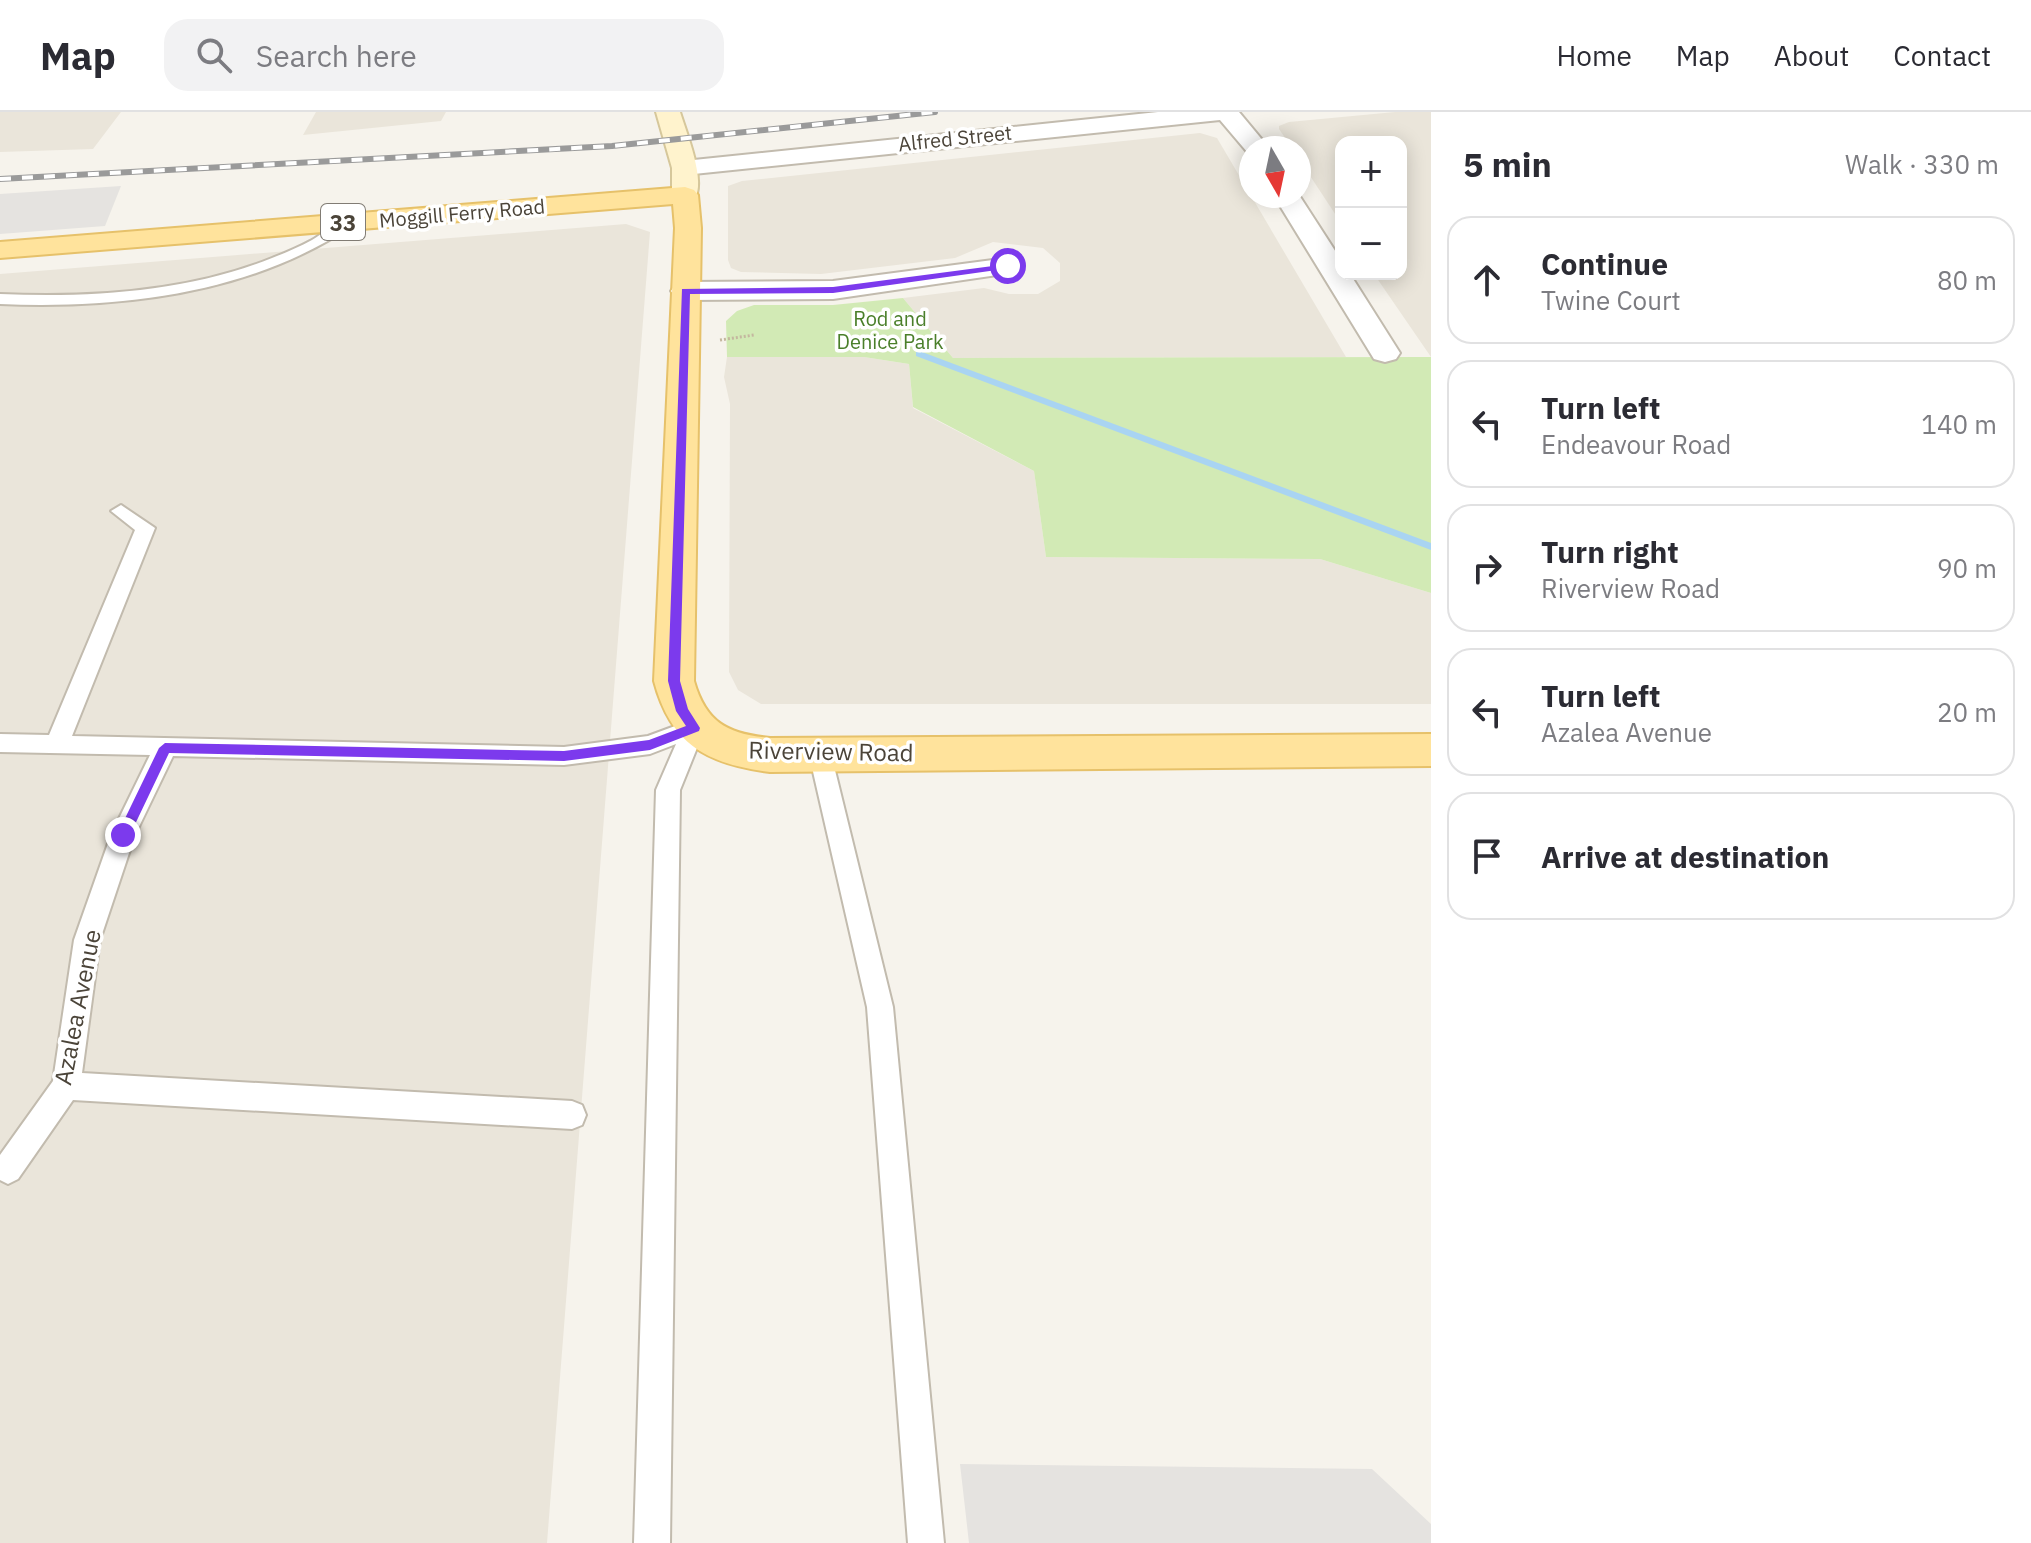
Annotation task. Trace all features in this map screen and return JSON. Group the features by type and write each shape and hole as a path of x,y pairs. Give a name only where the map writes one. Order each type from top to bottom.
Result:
{"main road":[{"path":"668,112 685,181 688,228 674,681 682,711 694,728"},
{"name":"Moggill Ferry Road","path":"0,250 348,222 685,181"},
{"name":"Riverview Road","path":"694,728 714,741 750,753 1431,750"}],"street":[{"name":"Alfred Street","path":"685,181 1226,112"},
{"path":"1226,112 1247,136"},
{"path":"1294,208 1385,353"},
{"path":"685,291 833,290 1008,266"}],"lane":[{"path":"0,299 45,303 99,300 228,276 323,241 348,222"},
{"path":"57,744 145,528 121,511"},
{"path":"0,743 564,756 650,745 694,728"},
{"path":"652,1543 668,790 694,728"},
{"name":"Azalea Avenue","path":"8,1169 66,1086 87,940 123,835 165,748"},
{"path":"820,754 880,1007 926,1543"},
{"path":"66,1086 572,1115"}],"path":[{"path":"711,340 754,335"}],"shaded area":[{"path":"0,112 121,112 93,149 0,152"},
{"path":"316,112 446,112 441,121 303,135"},
{"path":"1395,112 1431,112 1431,357 1378,280 1407,280 1407,136 1335,136 1335,214 1311,177 1311,136 1284,136 1279,126 1289,122"},
{"path":"1200,133 1217,138 1239,175 1239,208 1258,208 1346,357 953,358 903,298 984,288 1009,294 1038,294 1060,281 1060,263 1043,248 993,242 955,258 821,274 741,272 731,268 728,260 728,186 742,181"},
{"path":"121,186 105,226 0,234 0,194"},
{"path":"626,224 650,232 547,1543 0,1543 0,274"},
{"path":"727,357 864,357 909,364 913,408 1034,471 1046,557 1320,559 1431,593 1431,704 761,704 738,690 729,672 730,404 724,377"},
{"path":"960,1464 1372,1469 1431,1524 1431,1543 969,1543"}],"green space":[{"name":"Rod and Denice Park","path":"903,298 953,358 1431,357 1431,593 1320,559 1046,557 1034,471 913,407 909,364 864,357 727,357 726,321 737,311 754,305 833,305"}],"waterway":[{"path":"919,354 1431,547"}],"railway":[{"path":"0,179 612,146 935,112"}],"route":[{"path":"123,835 165,748 564,756 650,745 694,728 682,711 674,681 685,291 833,290 1008,266"}]}
